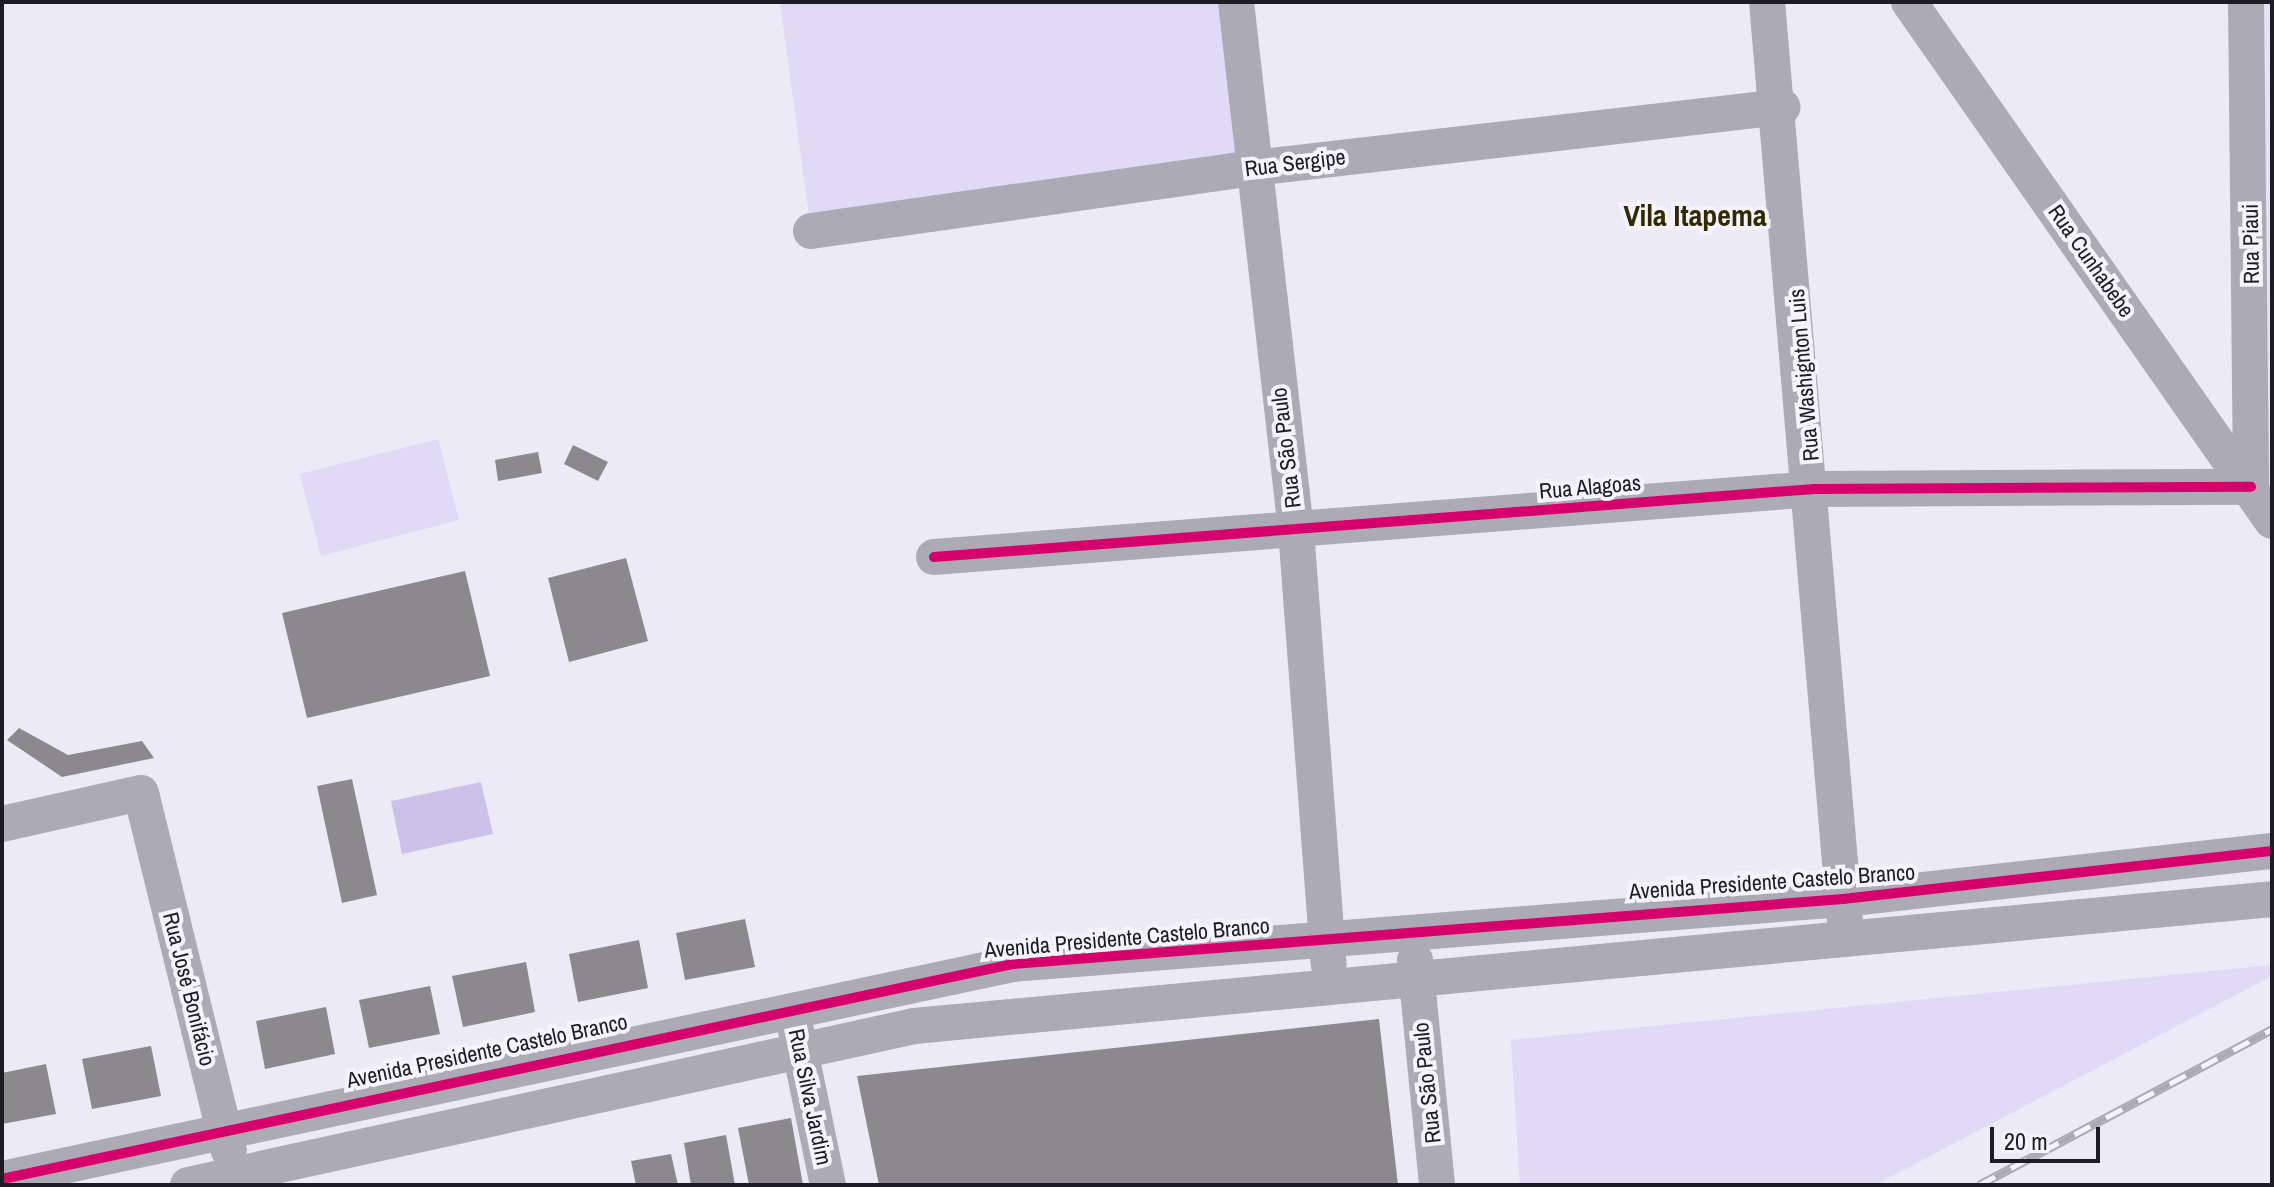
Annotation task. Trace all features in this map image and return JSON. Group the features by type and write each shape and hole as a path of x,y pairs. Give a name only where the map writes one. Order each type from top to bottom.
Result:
{"street":[{"name":"Rua São Paulo","path":"1236,2 1296,530 1332,990"},
{"name":"Rua Washignton Luis","path":"1767,2 1782,107 1847,940"},
{"name":"Rua Cunhabebe","path":"1909,2 2272,521"},
{"name":"Rua Piaui","path":"2246,2 2251,487"},
{"name":"Rua Sergipe","path":"811,231 1254,168 1782,107"},
{"name":"Rua Alagoas","path":"934,557 1814,489 2251,487"},
{"name":"Rua José Bonifácio","path":"2,824 141,793 236,1179"},
{"name":"Avenida Presidente Castelo Branco","path":"2,1179 223,1126 1013,964 1327,942 1843,899 2272,851"},
{"path":"2162,865 2164,911"},
{"path":"188,1185 236,1179 800,1047 914,1026 1332,990 2272,899"},
{"name":"Rua São Paulo","path":"1412,933 1437,1185"},
{"name":"Rua Silva Jardim","path":"791,1008 828,1185"}],"shaded area":[{"path":"780,2 1236,2 1254,167 811,231"},
{"path":"2246,2 2272,2 2272,521 2250,486"},
{"path":"438,439 459,520 321,556 300,474"},
{"path":"481,782 493,834 402,854 391,801"},
{"path":"2272,965 2272,976 1875,1185 1520,1185 1511,1040"}],"building":[{"path":"573,445 608,462 598,481 564,464"},
{"path":"538,452 542,473 498,481 495,460"},
{"path":"626,558 648,641 569,662 548,578"},
{"path":"465,571 490,676 307,718 282,613"},
{"path":"19,728 68,755 142,741 154,758 62,777 7,740"},
{"path":"352,779 377,895 342,903 317,786"},
{"path":"745,919 755,967 685,980 676,933"},
{"path":"639,940 648,988 578,1002 569,954"},
{"path":"526,962 535,1012 463,1027 452,976"},
{"path":"430,986 440,1034 369,1048 359,1000"},
{"path":"326,1007 335,1054 265,1069 256,1021"},
{"path":"1379,1019 1398,1185 879,1185 857,1076"},
{"path":"151,1046 161,1096 92,1109 82,1059"},
{"path":"46,1064 56,1114 2,1124 2,1073"},
{"path":"791,1118 803,1185 749,1185 738,1128"},
{"path":"726,1135 735,1185 691,1185 684,1143"},
{"path":"671,1154 678,1185 636,1185 631,1161"}],"railway":[{"path":"1979,1185 2272,1029"}],"cycle path":[{"path":"934,557 1814,489 2251,487"},
{"path":"2,1179 1013,964 1843,899 2272,851"}],"district":[{"name":"Vila Itapema","path":"1695,215"}]}
